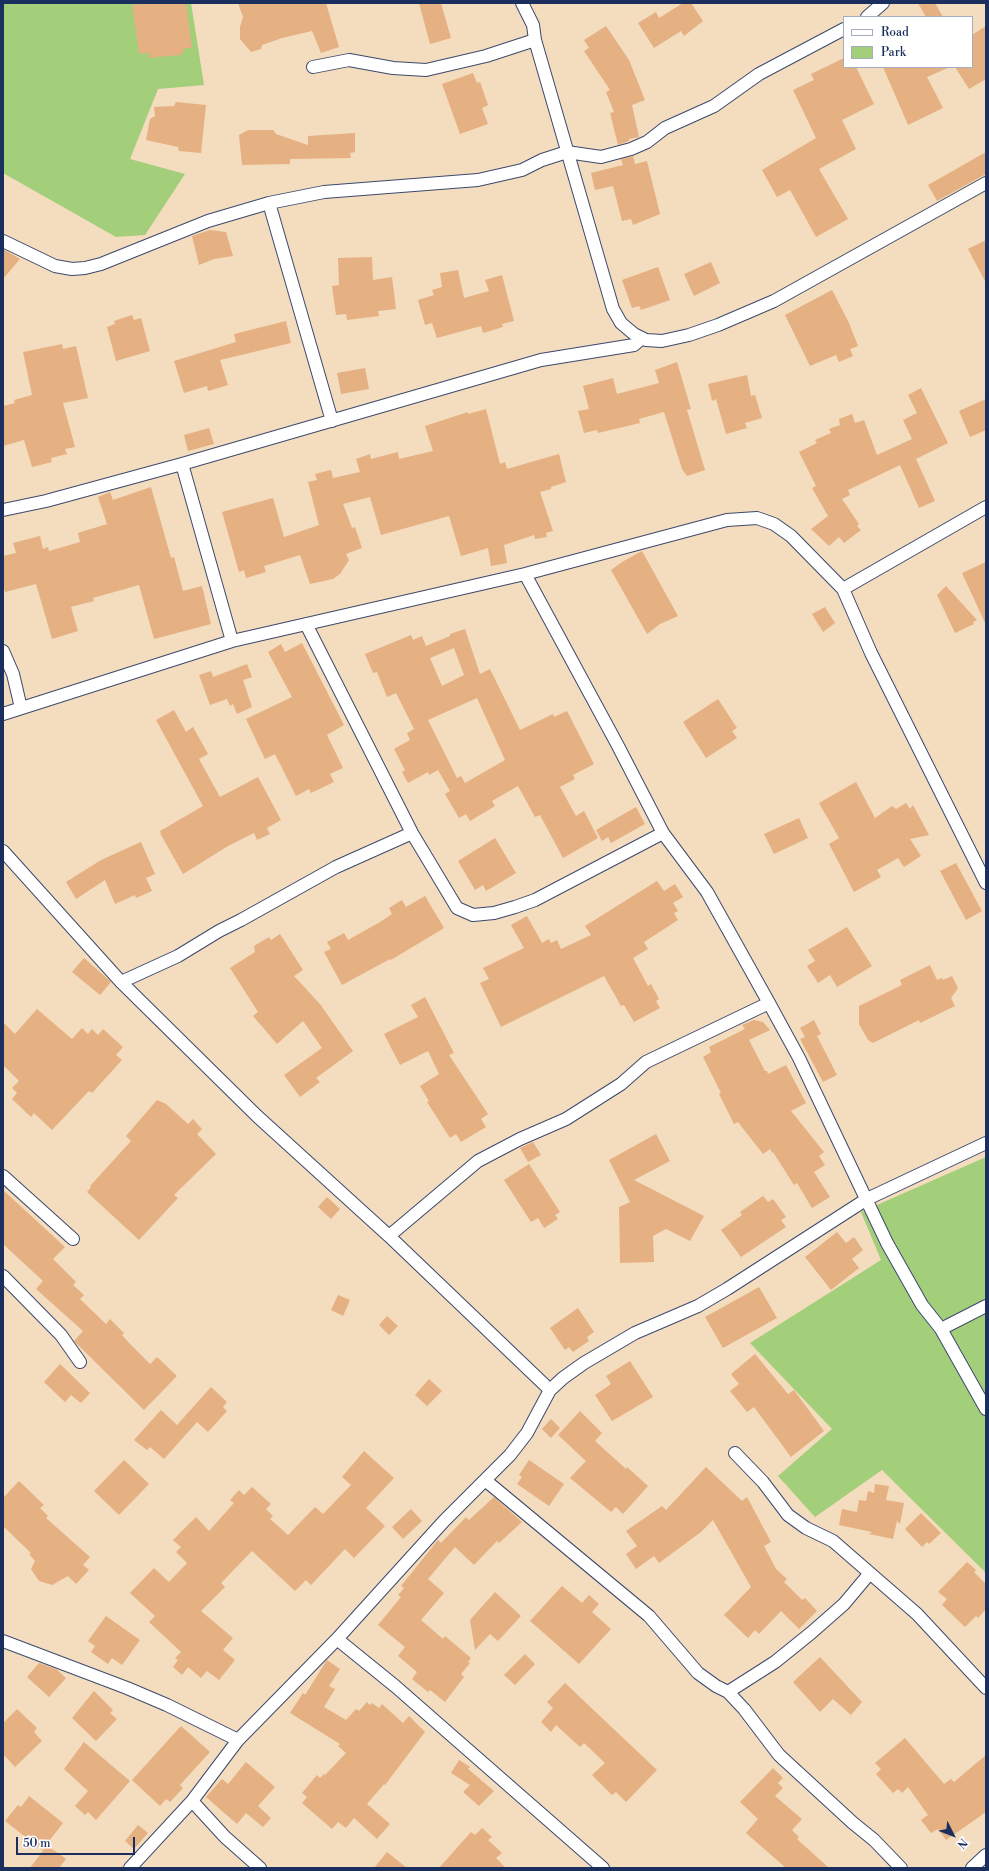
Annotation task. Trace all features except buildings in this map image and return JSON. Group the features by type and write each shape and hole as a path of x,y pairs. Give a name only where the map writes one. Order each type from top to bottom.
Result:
{"street":[{"path":"522,3 532,25 535,40 613,309 621,323 646,340 662,341 690,335 718,325 774,301 986,183"},
{"path":"868,16 883,3"},
{"path":"3,242 55,266 72,269 85,268 101,264 208,221 269,203 324,192 478,180 522,170 542,160 567,152 601,157 631,150 647,142 665,128 714,106 759,74 843,30"},
{"path":"314,67 348,60 393,68 426,70 486,56 535,40"},
{"path":"269,203 332,421"},
{"path":"3,510 46,501 182,464 541,360 634,345 642,338"},
{"path":"182,464 232,641"},
{"path":"843,589 986,507"},
{"path":"3,714 232,641 525,574 727,520 757,518 774,524 791,536 843,589 871,653 986,883"},
{"path":"525,574 617,744 663,833 707,892 769,1003 799,1058 887,1242 922,1305 941,1329 986,1409"},
{"path":"306,624 412,833 457,908 473,915 494,914 535,900 663,833"},
{"path":"3,651 13,674 21,708"},
{"path":"121,982 178,956 219,931 336,867 412,833"},
{"path":"3,851 121,982 257,1116 389,1236 550,1390"},
{"path":"389,1236 478,1161 520,1139 572,1116 621,1084 646,1062 769,1003"},
{"path":"130,1868 192,1801 238,1740 336,1639 444,1521 510,1455 527,1433 550,1390 562,1378 590,1359 635,1333 698,1306 727,1290 867,1199 986,1143"},
{"path":"3,1176 73,1239"},
{"path":"3,1276 61,1335 80,1362"},
{"path":"941,1329 986,1306"},
{"path":"736,1453 764,1482 788,1515 806,1528 833,1542 917,1614 986,1688"},
{"path":"485,1480 649,1616 698,1673 716,1686 728,1692 744,1709 780,1755 853,1823 874,1840 901,1868"},
{"path":"728,1692 775,1662 844,1604 870,1574"},
{"path":"336,1639 395,1686 603,1868"},
{"path":"3,1641 134,1690 238,1740"},
{"path":"192,1801 225,1837 260,1868"},
{"path":"972,1868 986,1855"}],"green space":[{"path":"3,3 191,3 204,85 158,89 130,159 185,174 145,235 116,237 3,173"},
{"path":"986,1157 986,1573 882,1470 815,1517 778,1476 832,1429 750,1343 881,1260 861,1212"}]}
